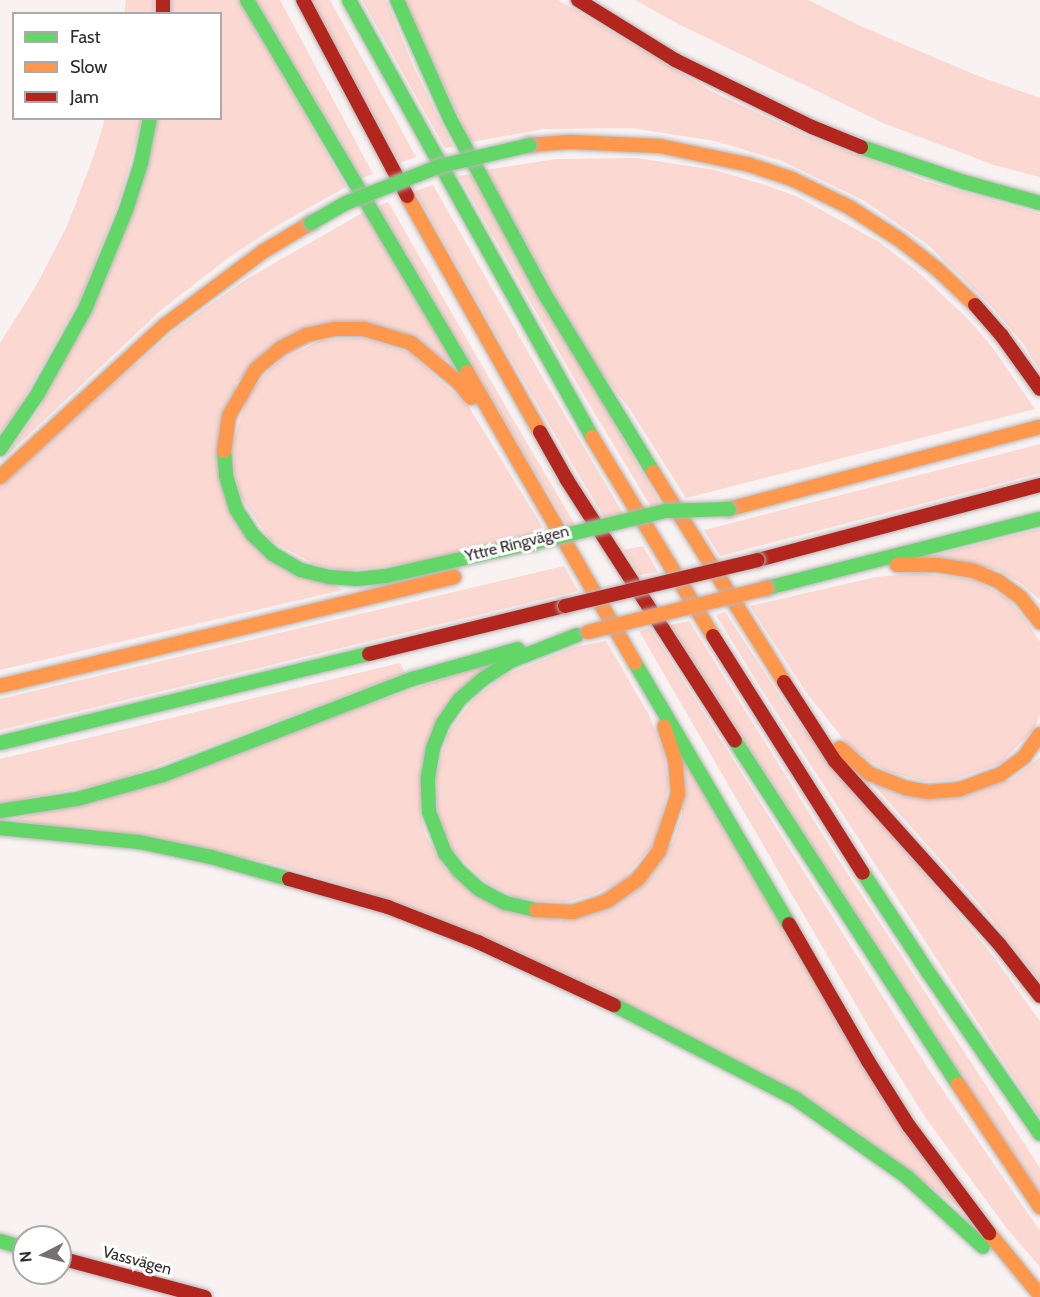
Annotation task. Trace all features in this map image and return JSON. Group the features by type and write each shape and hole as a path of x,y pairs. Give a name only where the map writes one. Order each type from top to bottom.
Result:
{"main road":[{"path":"247,0 604,611 721,805 832,1002 903,1117 961,1199 1040,1295"},
{"path":"303,0 388,162 567,480 902,999 1040,1207"},
{"path":"349,0 600,451 756,707 928,972 1040,1134"},
{"path":"397,0 450,119 543,291 601,389 778,673 835,761 1000,945 1040,996"},
{"path":"578,0 675,60 812,128 881,155 964,182 1040,203"},
{"path":"0,449 43,386 85,309 126,210 141,162 150,120"},
{"path":"0,477 165,326 264,251 346,203 419,173 482,154 530,145 610,143 660,146 702,153 781,176 830,198 900,240 968,296 1002,336 1040,389"},
{"path":"535,549 357,579 329,577 301,570 273,554 252,534 236,509 226,476 223,443 228,416 256,369 282,348 307,335 334,329 364,329 388,335 411,343 459,383 541,501"},
{"name":"Yttre Ringvägen","path":"504,564 535,549 729,509 1040,427"},
{"path":"0,743 758,560 1040,485"},
{"path":"0,811 77,799 163,775 412,679 466,662 851,568 1040,519"},
{"path":"851,568 937,565 974,571 998,581 1021,598 1040,622"},
{"name":"Yttre Ringvägen","path":"0,686 471,573"},
{"path":"582,634 511,661 483,679 460,699 443,723 433,748 429,767 429,812 445,853 479,889 505,903 529,910 573,912 607,901 638,879 660,851 678,794 675,760 664,727 604,611"},
{"path":"778,673 847,756 870,774 906,788 928,792 960,789 1000,774 1024,757 1040,734"},
{"path":"0,828 139,842 212,857 299,880 388,907 478,942 573,985 713,1053 796,1099 907,1177 980,1243 1029,1297"},
{"name":"Vassvägen","path":"72,1261 205,1297"}],"shaded area":[{"path":"126,0 154,0 153,12 124,12"},
{"path":"171,0 239,0 346,187 278,225 228,258 161,310 6,456 40,408 158,120 222,120 222,12 171,12"},
{"path":"256,0 280,0 373,174 362,178"},
{"path":"310,0 330,0 416,157 400,163"},
{"path":"362,0 386,0 414,68 453,147 445,148"},
{"path":"403,0 558,0 711,91 802,134 925,181 1040,214 1040,371 1022,342 991,306 927,244 863,200 782,161 715,141 631,128 544,129 471,142"},
{"path":"635,0 809,0 863,27 978,76 1040,98 1040,177 994,165 883,123 680,25"},
{"path":"105,120 142,120 120,198 82,295 16,412 0,433 0,343 36,286 67,226"},
{"path":"637,158 714,170 759,183 796,196 879,242 918,272 970,321 992,347 1035,409 686,498 630,409 593,362 485,170 556,159"},
{"path":"470,174 661,505 651,507 579,387 459,176"},
{"path":"433,185 624,515 605,519 501,343 415,191"},
{"path":"388,202 576,526 568,527 378,206"},
{"path":"364,212 453,363 354,321 236,382 231,517 342,590 0,670 0,484 175,330 245,280"},
{"path":"364,338 410,353 469,407 546,533 424,562 343,571 314,564 270,540 241,497 234,472 233,443 247,398 265,374 282,359 321,340"},
{"path":"1040,444 1040,473 720,556 704,530"},
{"path":"1040,529 1040,600 1022,584 998,570 928,557"},
{"path":"643,546 658,572 640,575 624,550"},
{"path":"564,566 578,591 0,730 0,699"},
{"path":"920,573 975,580 1008,599 1040,642 1040,713 1035,728 1001,763 953,780 924,781 886,771 849,746 806,692 750,606 876,577"},
{"path":"725,612 795,719 989,951 1040,1021 1040,1118 762,690 716,615"},
{"path":"689,621 836,856 1040,1168 1040,1198 670,625"},
{"path":"650,628 929,1070 1040,1231 1040,1267 1005,1226 925,1117 870,1029 639,631"},
{"path":"606,641 649,715 663,750 669,786 655,843 622,880 595,894 566,902 519,899 487,883 453,850 438,815 436,776 448,734 472,701 503,676 575,647"},
{"path":"493,662 456,692 420,811 425,834 446,870 561,921 673,842 682,815 679,750 963,1211 849,1126 367,892 268,862 13,820"},
{"path":"400,663 405,673 116,781 0,804 0,759"},
{"path":"1040,757 1040,981 982,907 874,785 1011,780"}],"traffic: fast":[{"path":"247,0 467,372"},
{"path":"349,0 592,437"},
{"path":"397,0 450,119 543,291 653,472"},
{"path":"0,449 37,395 85,309 126,210 141,163 150,120"},
{"path":"311,223 346,203 440,166 530,145"},
{"path":"861,147 964,182 1040,203"},
{"path":"224,451 226,476 236,509 252,534 273,554 301,570 329,577 357,579 386,576 533,543"},
{"path":"533,543 665,511 729,509"},
{"path":"767,588 1040,519"},
{"path":"536,910 505,903 479,889 459,871 445,853 429,812 428,777 433,748 443,723 460,699 483,679 511,661 577,635"},
{"path":"0,811 77,799 163,775 412,679 518,649"},
{"path":"0,743 369,654"},
{"path":"635,663 789,924"},
{"path":"735,741 958,1084"},
{"path":"0,828 139,842 211,857 289,879"},
{"path":"863,873 1040,1134"},
{"path":"614,1005 796,1099 907,1177 983,1247"},
{"path":"0,1241 12,1244"}],"traffic: slow":[{"path":"530,145 570,142 660,146 750,165 792,179 849,207 900,240 937,269 975,305"},
{"path":"407,196 540,432"},
{"path":"0,477 165,325 264,251 311,223"},
{"path":"224,451 229,416 256,369 281,348 307,335 335,329 364,329 411,343 459,383 471,398"},
{"path":"467,372 635,663"},
{"path":"729,509 1040,427"},
{"path":"592,437 713,636"},
{"path":"653,472 784,682"},
{"path":"897,565 937,565 974,571 998,581 1021,598 1040,622"},
{"path":"0,686 454,577"},
{"path":"588,632 767,588"},
{"path":"536,910 573,912 607,901 638,879 659,851 678,794 675,760 664,727"},
{"path":"840,748 870,774 906,788 928,792 960,789 1001,774 1024,757 1040,734"},
{"path":"958,1084 1040,1207"},
{"path":"989,1233 1040,1295"}],"traffic: jam":[{"path":"163,0 163,12"},
{"path":"303,0 407,196"},
{"path":"578,0 675,60 812,127 861,147"},
{"path":"975,305 1002,336 1040,389"},
{"path":"540,432 567,480 735,741"},
{"path":"758,560 1040,485"},
{"path":"565,606 758,560"},
{"path":"369,654 565,606"},
{"path":"713,636 863,873"},
{"path":"784,682 835,761 1000,945 1040,996"},
{"path":"289,879 388,907 478,942 614,1005"},
{"path":"789,924 868,1061 909,1126 989,1233"},
{"path":"72,1261 205,1297"}]}
